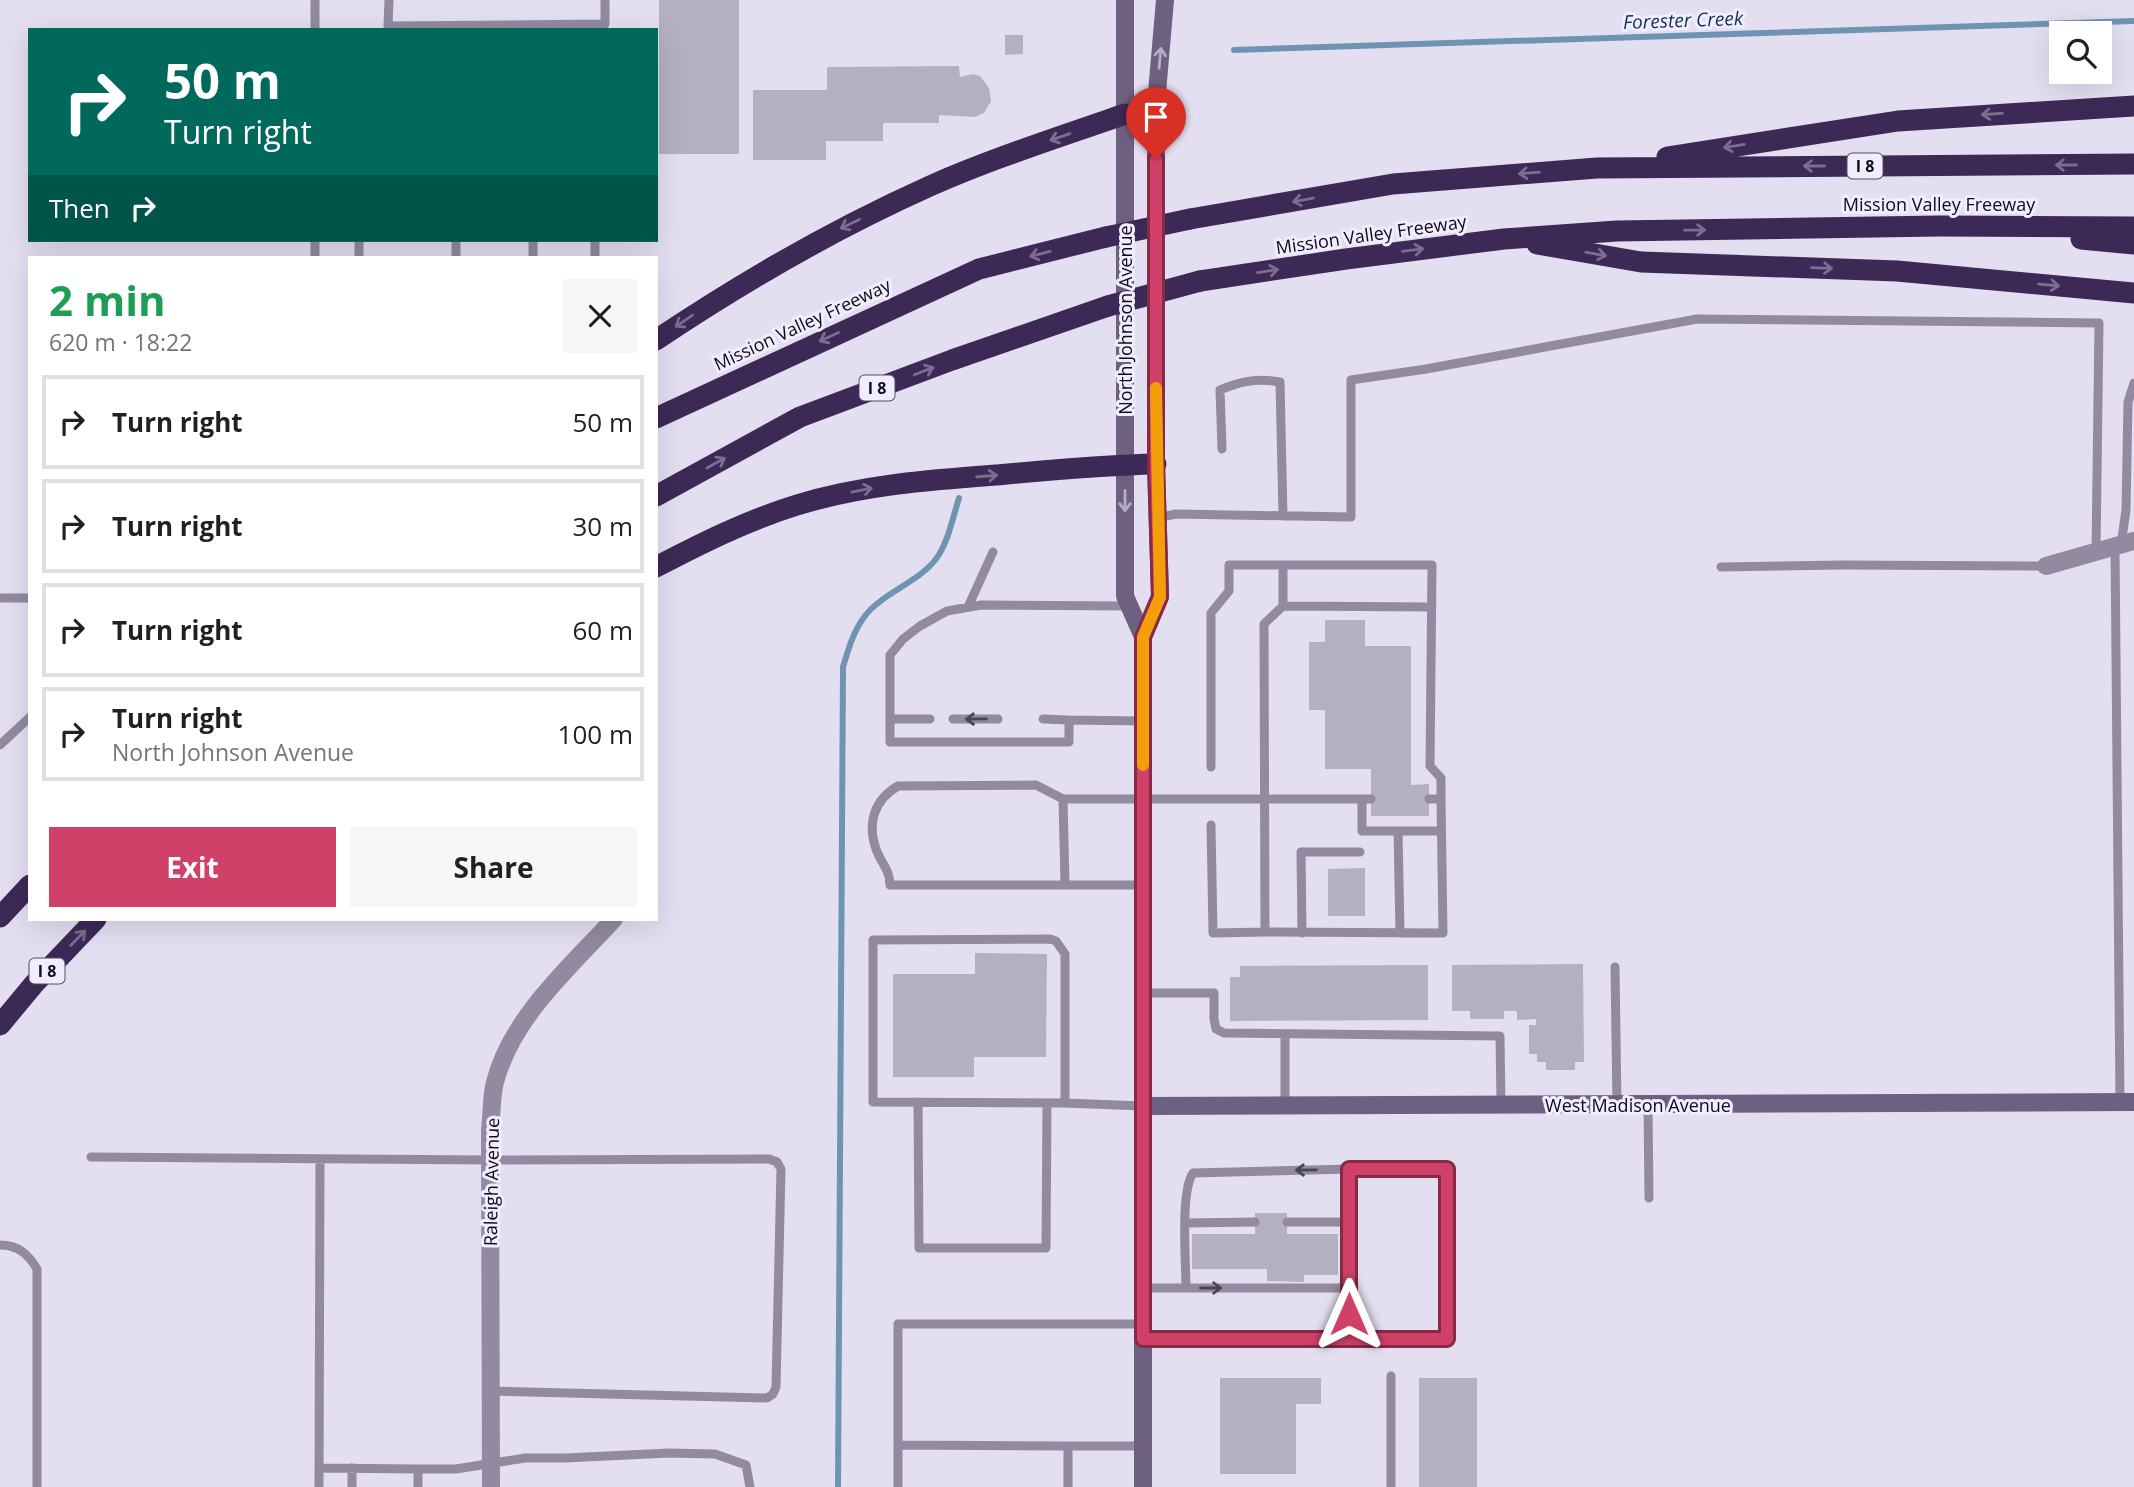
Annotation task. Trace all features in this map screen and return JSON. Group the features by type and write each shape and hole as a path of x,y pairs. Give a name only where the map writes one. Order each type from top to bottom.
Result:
{"highway":[{"path":"1597,168 1898,121 2134,106"},
{"path":"658,339 787,257 849,224 931,186 1019,151 1125,114"},
{"name":"Mission Valley Freeway","path":"658,417 979,269 1190,219 1394,184 1597,168 2134,164"},
{"path":"1940,226 2134,244"},
{"name":"Mission Valley Freeway","path":"658,495 800,417 1108,306 1200,281 1504,239 1617,231 1940,226 2134,227"},
{"path":"1504,239 1641,262 1898,271 2134,293"},
{"path":"658,567 741,525 798,505 843,494 904,482 1156,464"},
{"path":"0,917 28,887"},
{"name":"I 8","path":"0,1025 34,984 94,921"}],"main road":[{"name":"North Johnson Avenue","path":"1125,0 1125,596 1143,637 1143,1487"},
{"name":"North Johnson Avenue","path":"1143,637 1160,597 1156,464 1156,104 1165,0"},
{"name":"West Madison Avenue","path":"1143,1106 2127,1102"}],"street":[{"path":"2046,566 2123,544"},
{"name":"Raleigh Avenue","path":"491,1487 491,1160 494,1083 511,1040 540,1001 612,921"}],"lane":[{"path":"315,0 315,28"},
{"path":"389,0 388,28 606,27 605,0"},
{"path":"1157,518 1176,514 1351,517 1352,380 1426,369 1697,318 2099,323 2096,552"},
{"path":"1222,449 1220,390 1259,378 1280,382 1283,516"},
{"path":"2127,1102 2123,544 2129,402 2134,383"},
{"path":"968,607 993,552"},
{"path":"1211,825 1213,933 1443,933 1441,778 1430,766 1432,565 1229,565 1228,591 1211,613 1212,767"},
{"path":"1283,565 1283,606"},
{"path":"1721,567 2046,566"},
{"path":"0,598 28,598"},
{"path":"1069,720 1069,742 890,742 890,655 903,639 947,611 981,605 1131,606"},
{"path":"1265,932 1264,624 1283,606 1432,607"},
{"path":"0,745 28,719"},
{"path":"890,719 929,719"},
{"path":"953,719 999,719"},
{"path":"1042,719 1143,721"},
{"path":"1143,885 890,885 890,873 876,849 872,823 880,801 886,793 898,786 1036,785 1063,799 1367,799 1362,831 1441,831"},
{"path":"1063,799 1065,884"},
{"path":"1429,799 1441,799"},
{"path":"1398,831 1400,933"},
{"path":"1302,933 1301,852 1360,852"},
{"path":"1065,1103 1065,954 1056,941 873,940 873,1102 1143,1106"},
{"path":"1615,967 1617,1105"},
{"path":"1143,993 1214,993 1213,1019 1216,1029 1240,1035 1500,1036 1501,1105"},
{"path":"1285,1035 1285,1105"},
{"path":"918,1102 919,1248 1046,1248 1047,1103"},
{"path":"1648,1105 1648,1198"},
{"path":"91,1157 769,1159 777,1162 781,1168 776,1387 773,1394 767,1398 491,1391"},
{"path":"319,1487 320,1159"},
{"path":"1349,1169 1349,1339"},
{"path":"898,1487 898,1324 1349,1339 1447,1339 1447,1169 1193,1173 1188,1180 1185,1223 1186,1288"},
{"path":"1185,1223 1255,1222"},
{"path":"1287,1222 1349,1222"},
{"path":"0,1245 12,1245 29,1255 37,1269 37,1487"},
{"path":"1143,1288 1349,1288"},
{"path":"1391,1376 1391,1487"},
{"path":"898,1445 1143,1446"},
{"path":"1068,1446 1068,1487"},
{"path":"319,1468 456,1469 525,1458 715,1454 746,1465 750,1487"},
{"path":"352,1468 352,1487"},
{"path":"418,1469 418,1487"}],"building":[{"path":"659,0 739,0 739,154 659,154"},
{"path":"1005,35 1023,35 1023,54 1005,55"},
{"path":"959,66 960,77 973,74 980,76 989,88 991,101 984,113 975,117 939,115 939,123 883,123 883,141 826,141 826,160 753,160 753,90 827,90 827,67"},
{"path":"1325,620 1365,620 1365,646 1411,646 1411,785 1429,784 1429,816 1371,816 1371,769 1325,769 1325,710 1309,710 1309,642 1325,642"},
{"path":"1365,868 1365,916 1328,916 1328,869"},
{"path":"975,953 1047,954 1046,1057 974,1057 974,1077 893,1077 893,974 975,974"},
{"path":"1583,964 1584,1062 1575,1062 1575,1070 1546,1070 1546,1062 1537,1062 1537,1054 1529,1054 1529,1025 1536,1025 1536,1019 1517,1020 1517,1011 1504,1011 1504,1019 1470,1019 1470,1011 1452,1011 1452,965"},
{"path":"1428,965 1428,1020 1230,1021 1230,977 1240,977 1240,966"},
{"path":"1255,1213 1287,1213 1287,1234 1338,1234 1338,1275 1304,1275 1304,1282 1267,1281 1267,1269 1192,1269 1192,1234 1255,1234"},
{"path":"1220,1378 1321,1378 1321,1404 1296,1404 1296,1474 1220,1474"},
{"path":"1419,1378 1477,1378 1477,1487 1419,1487"}],"waterway":[{"name":"Forester Creek","path":"1234,50 2134,21"},
{"path":"838,1487 843,667 853,636 865,615 936,559 947,538 959,498"}],"slow traffic":[{"path":"1143,765 1143,637 1160,597 1156,388"}],"route":[{"path":"1156,159 1156,464 1160,597 1143,637 1143,1339 1447,1339 1447,1169 1349,1169 1349,1314"}]}
